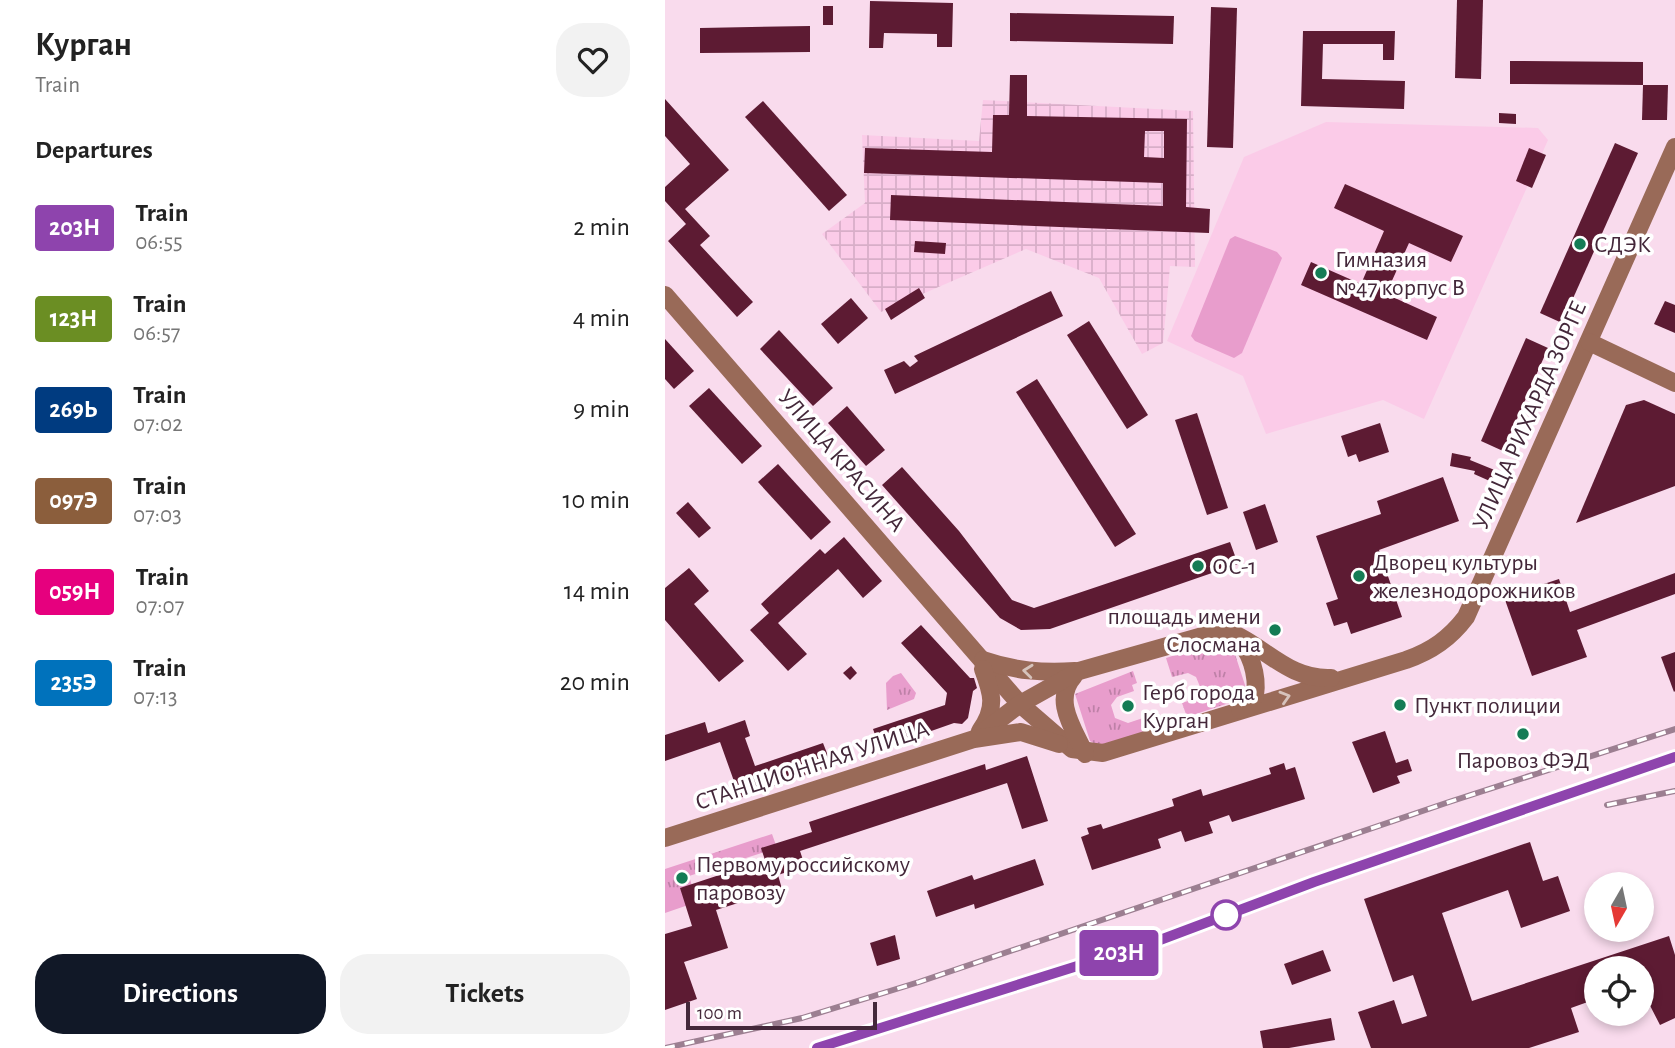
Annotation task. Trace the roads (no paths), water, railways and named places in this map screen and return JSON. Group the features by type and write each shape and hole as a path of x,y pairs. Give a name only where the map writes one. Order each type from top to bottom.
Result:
{"main road":[{"name":"УЛИЦА РИХАРДА ЗОРГЕ","path":"1087,752 1240,710 1422,655 1453,634 1467,617 1675,147"},
{"name":"УЛИЦА КРАСИНА","path":"665,295 790,436 1020,705"},
{"path":"1588,342 1675,383"},
{"path":"1224,630 1244,636 1282,666 1299,675 1319,679 1348,678"},
{"path":"1224,630 1241,642 1257,682 1255,696 1240,710"},
{"name":"СТАНЦИОННАЯ УЛИЦА","path":"974,739 1020,705 1079,671 1224,630"},
{"path":"979,658 1007,669 1035,673 1079,671"},
{"path":"974,739 992,710 993,695 979,658"},
{"path":"1079,671 1065,686 1063,697 1087,752"},
{"path":"1020,705 1087,752"},
{"name":"СТАНЦИОННАЯ УЛИЦА","path":"665,838 974,739 1021,732 1087,752"}],"railway":[{"path":"665,1048 802,1018 919,982 1449,802 1675,729"},
{"path":"817,1048 1160,940 1314,882 1675,757"},
{"path":"1607,805 1675,791"}],"train":[{"name":"203Н","path":"817,1048 1160,940 1314,882 1642,771 1675,757"}],"place":[{"name":"СДЭК","path":"1580,244"},
{"name":"Гимназия №47 корпус В","path":"1321,273"},
{"name":"ОС-1","path":"1198,566"},
{"name":"Дворец культуры железнодорожников","path":"1359,576"},
{"name":"площадь имени Слосмана","path":"1275,630"},
{"name":"Пункт полиции","path":"1400,705"},
{"name":"Герб города Курган","path":"1128,706"},
{"name":"Паровоз ФЭД","path":"1523,734"},
{"name":"Первому российскому паровозу","path":"682,878"}]}
